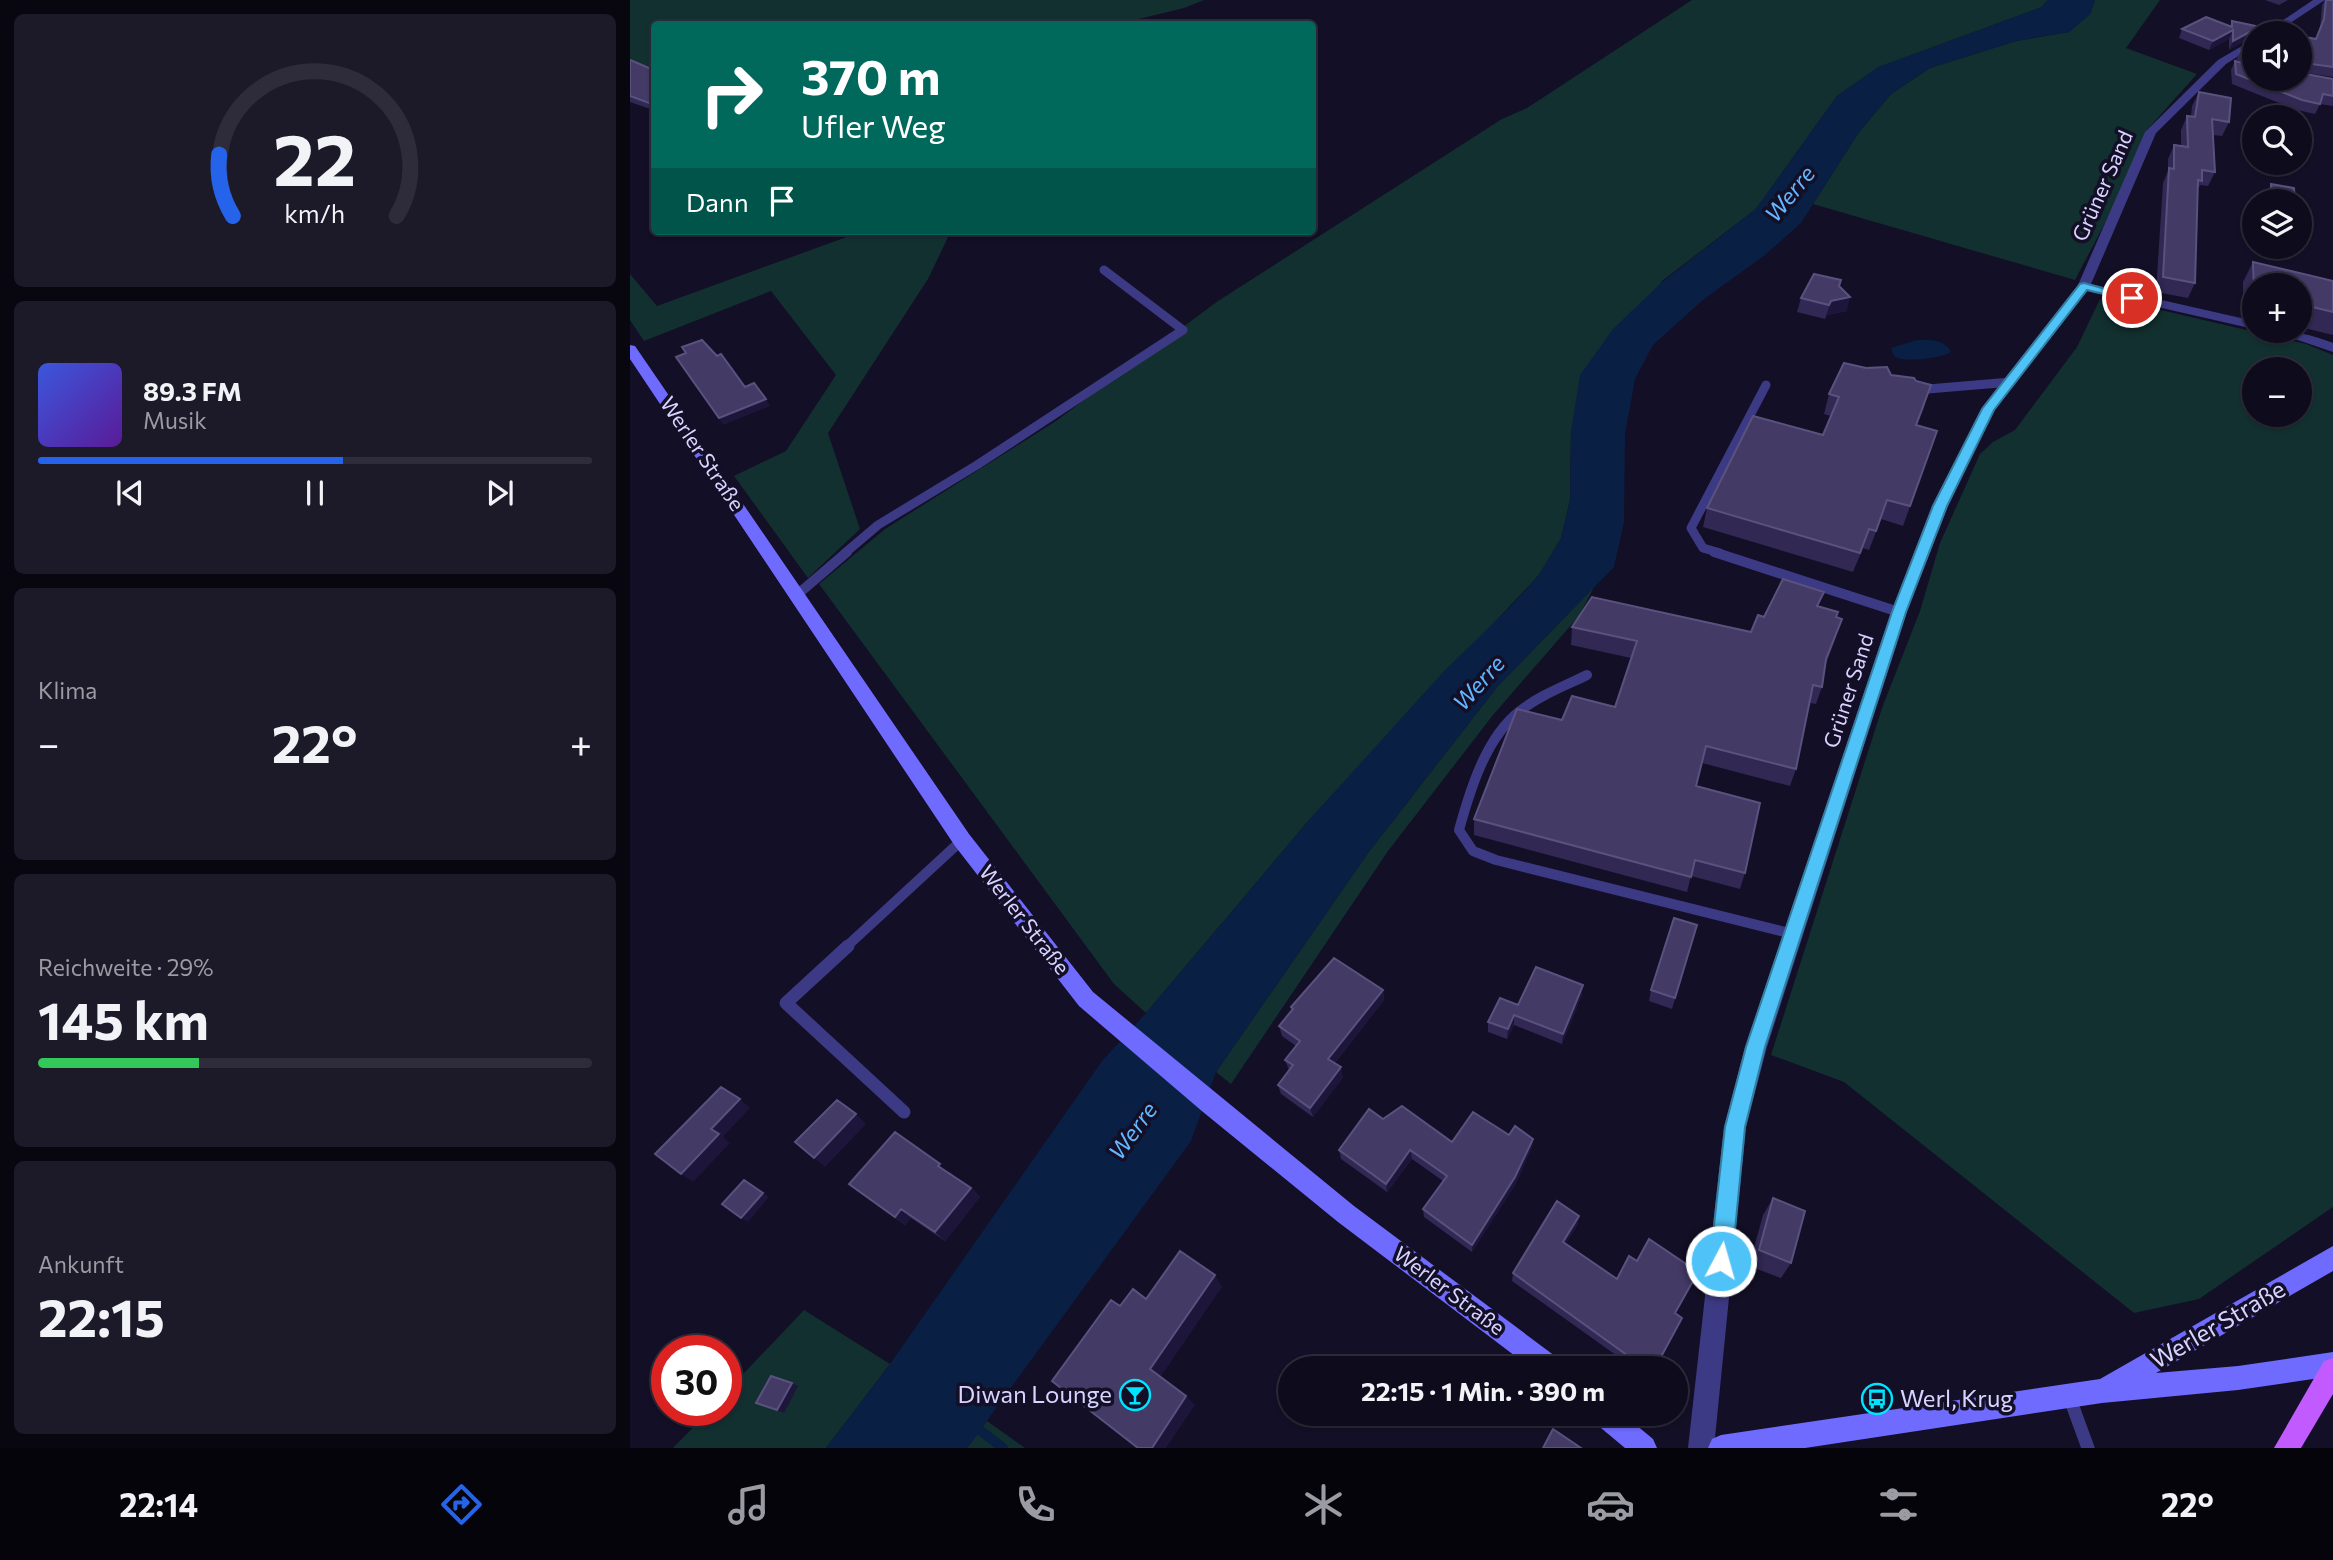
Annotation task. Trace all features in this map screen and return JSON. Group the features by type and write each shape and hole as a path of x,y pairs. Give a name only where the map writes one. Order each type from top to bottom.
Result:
{"main road":[{"name":"Werler Straße","path":"630,349 962,840 1086,999 1210,1105 1346,1214 1534,1356"},
{"name":"Werler Straße","path":"2102,1391 2333,1258"},
{"name":"Werler Straße","path":"1721,1448 2102,1391 2238,1378 2333,1364"},
{"path":"2287,1448 2333,1370"},
{"path":"1618,1426 1644,1448"}],"street":[{"path":"2288,21 2320,0"},
{"name":"Grüner Sand","path":"1701,1448 1735,1127 1756,1047 1899,612 1940,506 1988,409 2084,286 2151,132 2222,62 2242,50"},
{"path":"2222,62 2234,66"},
{"path":"2084,286 2242,322"},
{"path":"2312,340 2333,348"}],"lane":[{"path":"798,594 878,525 977,465 1183,330 1104,270"},
{"path":"1911,390 2011,382"},
{"path":"1766,385 1691,528 1703,548 1899,612"},
{"path":"1587,675 1513,716 1500,734 1466,800 1460,830 1473,851 1496,860 1793,934"},
{"path":"904,1112 786,1003 962,840"},
{"path":"2069,1396 2088,1448"}],"green space":[{"path":"630,0 1204,0 1184,8 1130,21 651,21 651,67 630,60"},
{"path":"1692,0 2048,0 2042,7 1879,67 1837,96 1756,209 1662,281 1571,431 1570,500 1561,538 1539,575 1310,819 1146,1013 1114,984 819,584 885,529 1056,421 1218,301 1502,119 1527,108"},
{"path":"2095,0 2160,0 2126,48 2197,74 2146,131 2116,202 2075,280 1813,204 1859,132 1891,94 1930,68 2016,41 2069,32 2090,14"},
{"path":"852,235 949,235 928,279 828,433 860,529 808,578 734,476 786,451 836,375 771,291 644,341 630,320 630,274 657,306"},
{"path":"2100,299 2118,300 2242,329 2242,343 2302,343 2333,355 2333,1207 2199,1299 2134,1313 1844,1082 1771,1055 1882,708 1920,611 1940,543 1980,454 1993,442 2015,430 2077,347"},
{"path":"1594,587 1579,616 1493,715 1388,851 1231,1084 1216,1072 1368,853 1497,687"},
{"path":"804,1310 890,1364 826,1448 673,1448 694,1426 742,1426 742,1375"},
{"path":"987,1421 1025,1448 967,1448"}],"water":[{"name":"Werre","path":"2048,0 2095,0 2090,14 2069,32 2016,41 1930,68 1891,94 1859,132 1801,223 1765,255 1704,299 1653,345 1635,379 1625,434 1624,522 1614,567 1497,687 1368,853 1216,1072 1191,1141 967,1448 826,1448 890,1364 1102,1061 1310,819 1445,670 1539,575 1561,538 1570,500 1571,431 1580,375 1613,329 1662,282 1756,209 1837,96 1878,67 2042,7"},
{"path":"1917,340 1941,342 1951,352 1917,359 1903,359 1894,355 1891,348"}],"building":[{"path":"2326,0 2333,0 2333,67 2312,64 2312,38 2316,39 2324,19"},
{"path":"2206,17 2232,27 2232,21 2242,23 2242,36 2233,41 2233,30 2213,41 2182,29"},
{"path":"630,60 651,69 651,102 630,96"},
{"path":"2235,61 2242,63 2242,76 2236,74"},
{"path":"2312,75 2333,79 2333,96 2323,94 2320,104 2279,91 2312,91"},
{"path":"2199,92 2231,98 2229,122 2212,119 2215,172 2202,170 2202,181 2198,180 2195,283 2163,277 2169,168 2174,169 2174,145 2188,147 2187,116 2195,117"},
{"path":"2271,184 2294,189 2271,189"},
{"path":"2253,262 2299,273 2253,273"},
{"path":"1814,274 1841,280 1839,286 1850,297 1831,301 1829,305 1801,298"},
{"path":"2312,276 2333,281 2333,312 2312,307"},
{"path":"702,340 717,356 721,354 745,387 754,383 766,399 719,418 676,357 686,353 682,347"},
{"path":"1844,363 1866,368 1887,367 1891,375 1914,378 1931,385 1916,425 1937,431 1910,506 1887,500 1876,531 1869,529 1860,553 1707,508 1753,416 1823,435 1839,397 1829,394"},
{"path":"1783,579 1824,592 1817,606 1838,612 1836,617 1842,619 1826,659 1822,687 1813,685 1796,769 1706,746 1696,786 1760,803 1745,873 1695,860 1691,877 1474,819 1517,709 1562,720 1572,696 1615,707 1637,641 1572,627 1592,597 1751,632 1758,615 1764,617"},
{"path":"1674,918 1697,925 1675,998 1651,990"},
{"path":"1334,958 1383,990 1328,1059 1341,1067 1310,1108 1278,1085 1293,1065 1285,1060 1300,1041 1279,1026 1293,1009 1291,1007"},
{"path":"1536,967 1583,985 1563,1034 1514,1015 1508,1029 1488,1022 1500,998 1518,1005"},
{"path":"721,1087 740,1099 711,1129 719,1134 681,1174 655,1154"},
{"path":"837,1100 856,1114 814,1158 795,1142"},
{"path":"1402,1106 1452,1142 1473,1112 1509,1135 1515,1126 1533,1139 1515,1177 1472,1245 1423,1209 1447,1176 1410,1150 1386,1184 1339,1150 1369,1109 1383,1119"},
{"path":"895,1132 971,1188 935,1232 901,1209 895,1217 849,1184"},
{"path":"744,1180 763,1193 741,1218 722,1204"},
{"path":"1773,1198 1805,1211 1791,1263 1759,1250"},
{"path":"1557,1201 1579,1216 1563,1242 1617,1279 1629,1256 1637,1261 1649,1239 1698,1272 1675,1313 1682,1318 1661,1356 1628,1356 1513,1273"},
{"path":"1180,1251 1215,1275 1150,1369 1186,1396 1152,1448 1138,1448 1052,1381 1111,1300 1120,1306 1133,1289 1146,1299"},
{"path":"771,1376 792,1383 777,1410 756,1403"},
{"path":"1553,1429 1581,1448 1543,1448"}],"waterway":[{"path":"972,1424 1003,1448"}],"place":[{"name":"Diwan Lounge","path":"1135,1395"},
{"name":"Werl, Krug","path":"1877,1399"}],"route":[{"path":"1721,1261 1735,1127 1756,1047 1899,612 1940,506 1988,409 2084,286 2132,298"}]}
